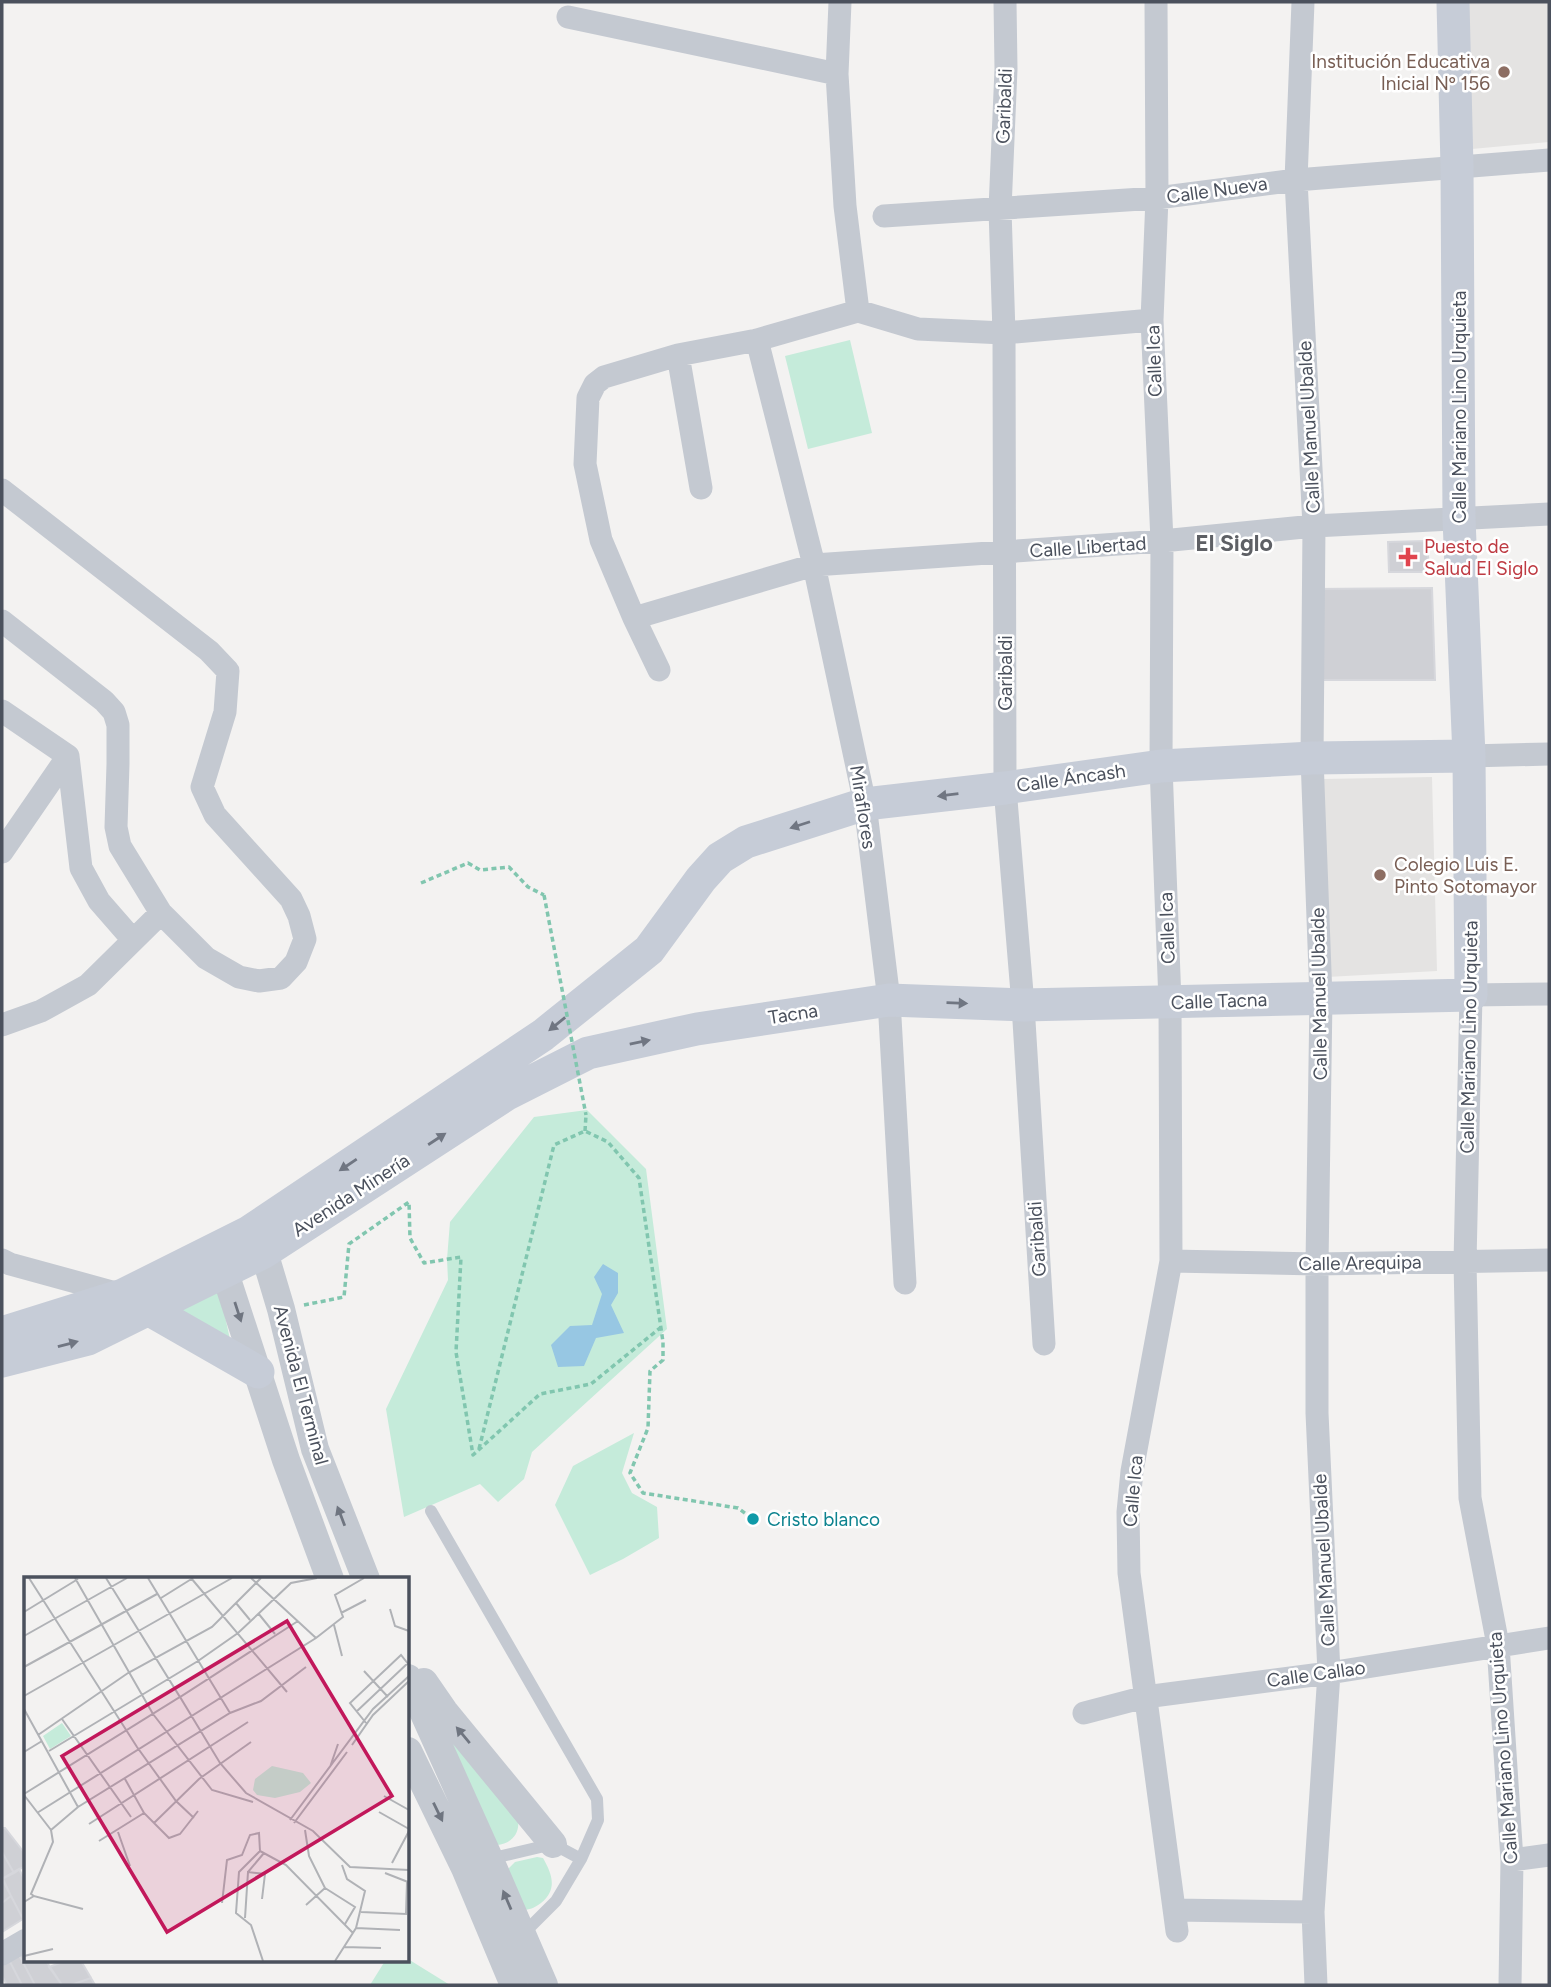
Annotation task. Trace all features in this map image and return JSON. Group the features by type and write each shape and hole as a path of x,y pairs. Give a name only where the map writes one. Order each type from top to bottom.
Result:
{"main road":[{"name":"Calle Mariano Lino Urquieta","path":"1453,2 1459,519 1469,755 1471,995"},
{"name":"Calle Áncash","path":"649,950 720,859 746,842 865,804 1161,766 1312,758 1469,755"},
{"name":"Avenida Minería","path":"256,1242 543,1035 649,950"},
{"name":"Calle Tacna","path":"889,1000 1023,1005 1471,995"},
{"name":"Tacna","path":"697,1029 889,1000"},
{"name":"Avenida Minería","path":"2,1362 88,1339 136,1302 256,1242 507,1094 588,1053 697,1029"},
{"name":"Avenida Minería","path":"2,1333 136,1302"},
{"path":"136,1302 258,1372"}],"street":[{"path":"840,2 837,74 845,206 858,311"},
{"name":"Garibaldi","path":"1006,2 1000,209 1004,333 1005,788 1023,1005 1044,1344"},
{"name":"Calle Ica","path":"1156,2 1157,198 1153,320 1162,541 1161,766 1170,1002 1171,1261 1132,1471 1128,1512 1129,1573 1176,1920 1313,1912"},
{"name":"Calle Manuel Ubalde","path":"1303,2 1296,180 1314,526 1312,758 1321,998 1317,1413 1329,1673 1313,1912 1316,1985"},
{"path":"568,17 837,74"},
{"name":"Calle Nueva","path":"884,216 1157,198 1296,180 1549,160"},
{"path":"659,670 601,540 585,464 588,398 595,384 604,377 678,355 757,340 858,311 918,329 1004,333 1153,320"},
{"name":"Miraflores","path":"757,340 814,565 865,804 889,1000 905,1283"},
{"path":"678,355 701,488"},
{"path":"2,491 209,651 228,671 225,712 202,788 215,815 292,898 305,939 296,962 281,978 260,981 239,976 206,958 161,913 120,846 116,827 118,724 114,712 104,701 2,621"},
{"name":"Calle Libertad","path":"634,618 814,565 1162,541 1314,526 1549,514"},
{"path":"2,711 68,757 81,869 99,901 133,940"},
{"name":"Calle Áncash","path":"1469,755 1549,754"},
{"path":"2,852 68,757"},
{"path":"2,1025 41,1011 88,985 161,913"},
{"name":"Calle Tacna","path":"1471,995 1549,994"},
{"name":"Calle Mariano Lino Urquieta","path":"1471,995 1465,1262 1470,1498 1497,1645 1512,1860 1510,1985"},
{"name":"Avenida El Terminal","path":"256,1242 281,1309 315,1449 365,1577"},
{"path":"2,1260 136,1302"},
{"name":"Avenida El Terminal","path":"217,1260 329,1577"},
{"name":"Calle Arequipa","path":"1171,1261 1317,1264 1549,1260"},
{"path":"286,1460 315,1449"},
{"name":"Calle Callao","path":"1084,1713 1145,1697 1329,1673 1549,1637"},
{"path":"410,1662 444,1711 554,1844"},
{"path":"410,1683 477,1863 496,1945 514,1985"},
{"path":"410,1754 522,1935 544,1985"},
{"path":"1512,1860 1549,1854"},
{"path":"2,1954 24,1941"}],"lane":[{"path":"431,1511 597,1798 598,1820 581,1859 555,1901 522,1935 496,1945"},
{"path":"477,1863 554,1844 581,1859"}],"path":[{"path":"421,883 468,863 480,870 509,867 528,887 544,895 586,1115 585,1132"},
{"path":"479,1450 554,1144 585,1132 608,1142 639,1178 661,1328 663,1360 650,1371 648,1428 630,1473 643,1493 738,1508 753,1519"},
{"path":"281,1309 344,1297 349,1244 409,1202 410,1238 424,1263 461,1257 456,1352 473,1455 540,1394 592,1384 661,1328"}],"shaded area":[{"name":"Institución Educativa Inicial Nº 156","path":"1457,2 1549,2 1549,142 1461,150"},
{"name":"Colegio Luis E. Pinto Sotomayor","path":"1432,777 1437,971 1327,977 1323,779"}],"green space":[{"path":"850,340 872,433 808,449 785,356"},
{"path":"587,1110 646,1169 667,1329 532,1452 524,1479 498,1502 480,1484 404,1517 386,1409 448,1280 450,1222 534,1117"},
{"path":"218,1284 231,1344 167,1311"},
{"path":"634,1433 622,1473 632,1493 657,1507 659,1538 590,1575 555,1505 573,1466"},
{"path":"441,1722 518,1820 516,1834 506,1843 497,1845"},
{"path":"543,1858 551,1876 550,1892 541,1903 525,1910 506,1871 515,1862"},
{"path":"410,1960 450,1985 370,1985 384,1962"}],"water":[{"path":"603,1264 618,1273 618,1293 611,1305 624,1333 596,1338 584,1366 558,1367 551,1345 570,1326 592,1325 602,1294 594,1277"}],"building":[{"name":"Puesto de Salud El Siglo","path":"1426,541 1430,572 1389,572 1388,542"},
{"path":"1432,588 1435,680 1315,680 1315,589"},
{"path":"2,1828 5,1828 24,1852 24,1866 14,1873 2,1852"},
{"path":"2,1852 14,1873 2,1879"},
{"path":"19,1869 24,1879 24,1919 23,1919 2,1879"},
{"path":"2,1877 11,1896 2,1903"},
{"path":"11,1896 23,1919 2,1932 2,1903"},
{"path":"24,1953 24,1962 47,1962 62,1985 35,1985 19,1955"},
{"path":"19,1955 35,1985 22,1985 9,1960"},
{"path":"9,1960 22,1985 7,1985 2,1976 2,1964"},
{"path":"62,1962 82,1962 91,1978 71,1985 62,1985 49,1967"},
{"path":"91,1978 95,1985 71,1985"}],"place":[{"name":"Institución Educativa Inicial Nº 156","path":"1504,72"},
{"name":"Puesto de Salud El Siglo","path":"1408,557"},
{"name":"Colegio Luis E. Pinto Sotomayor","path":"1380,875"},
{"name":"Cristo blanco","path":"753,1519"}],"district":[{"name":"El Siglo","path":"1234,543"}]}
